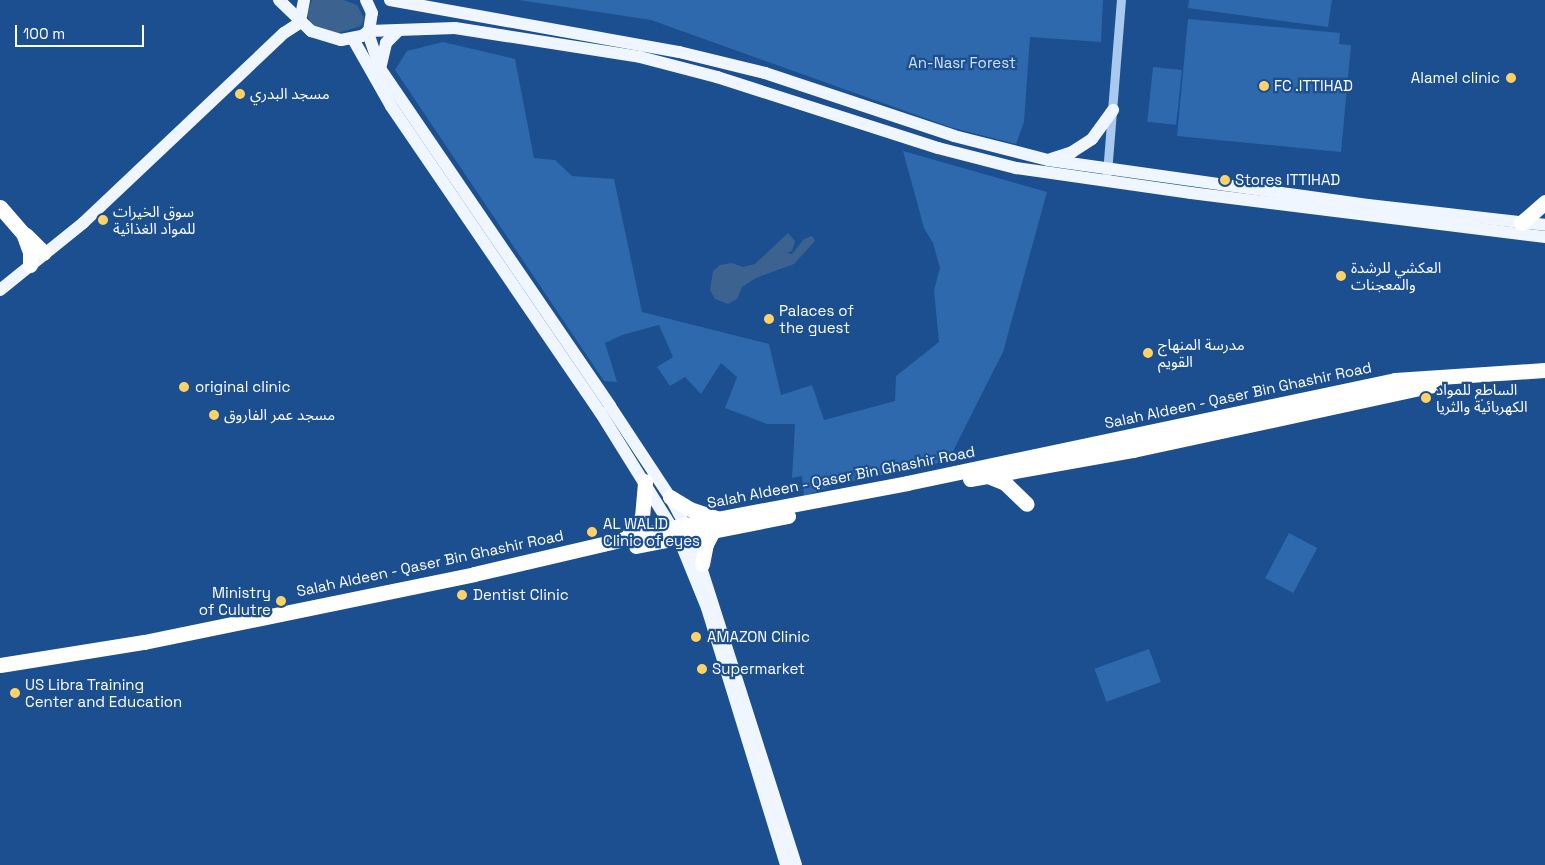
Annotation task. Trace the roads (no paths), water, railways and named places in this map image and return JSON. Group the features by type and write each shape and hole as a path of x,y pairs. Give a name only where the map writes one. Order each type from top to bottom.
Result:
{"highway":[{"path":"1522,223 1545,202"},
{"path":"0,207 44,253"},
{"path":"23,233 30,252 30,265"},
{"name":"Salah Aldeen - Qaser Bin Ghashir Road","path":"0,672 142,650 586,555 907,483 1395,380 1545,370"},
{"name":"Salah Aldeen - Qaser Bin Ghashir Road","path":"716,525 1133,450 1440,384 1545,380"},
{"path":"987,476 1005,483 1027,504"},
{"path":"626,539 642,517 645,480"},
{"path":"670,497 716,525 706,544 702,564"},
{"name":"Salah Aldeen - Qaser Bin Ghashir Road","path":"0,664 144,642 626,539 682,532"}],"main road":[{"path":"279,0 303,24 329,38 353,39 368,32 455,28 640,57 759,90 974,158 1545,236"},
{"path":"303,24 304,0"},
{"path":"366,0 372,13 368,32 382,70 605,410 645,480 702,564 796,865"},
{"path":"390,0 644,44 765,73 900,120 1107,175 1545,225"},
{"path":"504,35 507,20"},
{"path":"0,290 100,207 269,47 303,24"},
{"path":"382,70 382,51 399,30"},
{"path":"353,39 391,106 605,410 670,497 707,608 786,865"},
{"path":"640,57 644,44"},
{"path":"759,90 765,73"},
{"path":"1048,160 1072,152 1087,143 1100,130 1113,110"}],"street":[{"path":"1107,175 1121,0"}],"place":[{"name":"Alamel clinic","path":"1511,78"},
{"name":"FC .ITTIHAD","path":"1264,86"},
{"name":"مسجد البدري","path":"240,94"},
{"name":"Stores ITTIHAD","path":"1225,180"},
{"name":"سوق الخيرات للمواد الغذائية","path":"103,220"},
{"name":"العكشي للرشدة والمعجنات","path":"1341,276"},
{"name":"Palaces of the guest","path":"769,319"},
{"name":"مدرسة المنهاج القويم","path":"1148,353"},
{"name":"original clinic","path":"184,387"},
{"name":"الساطع للمواد الكهربائية والثريا","path":"1426,398"},
{"name":"مسجد عمر الفاروق","path":"214,415"},
{"name":"AL WALID Clinic of eyes","path":"592,532"},
{"name":"Dentist Clinic","path":"462,595"},
{"name":"Ministry of Culutre","path":"281,601"},
{"name":"AMAZON Clinic","path":"696,637"},
{"name":"Supermarket","path":"702,669"},
{"name":"US Libra Training Center and Education","path":"15,693"}],"park label":[{"name":"An-Nasr Forest","path":"962,63"}]}
